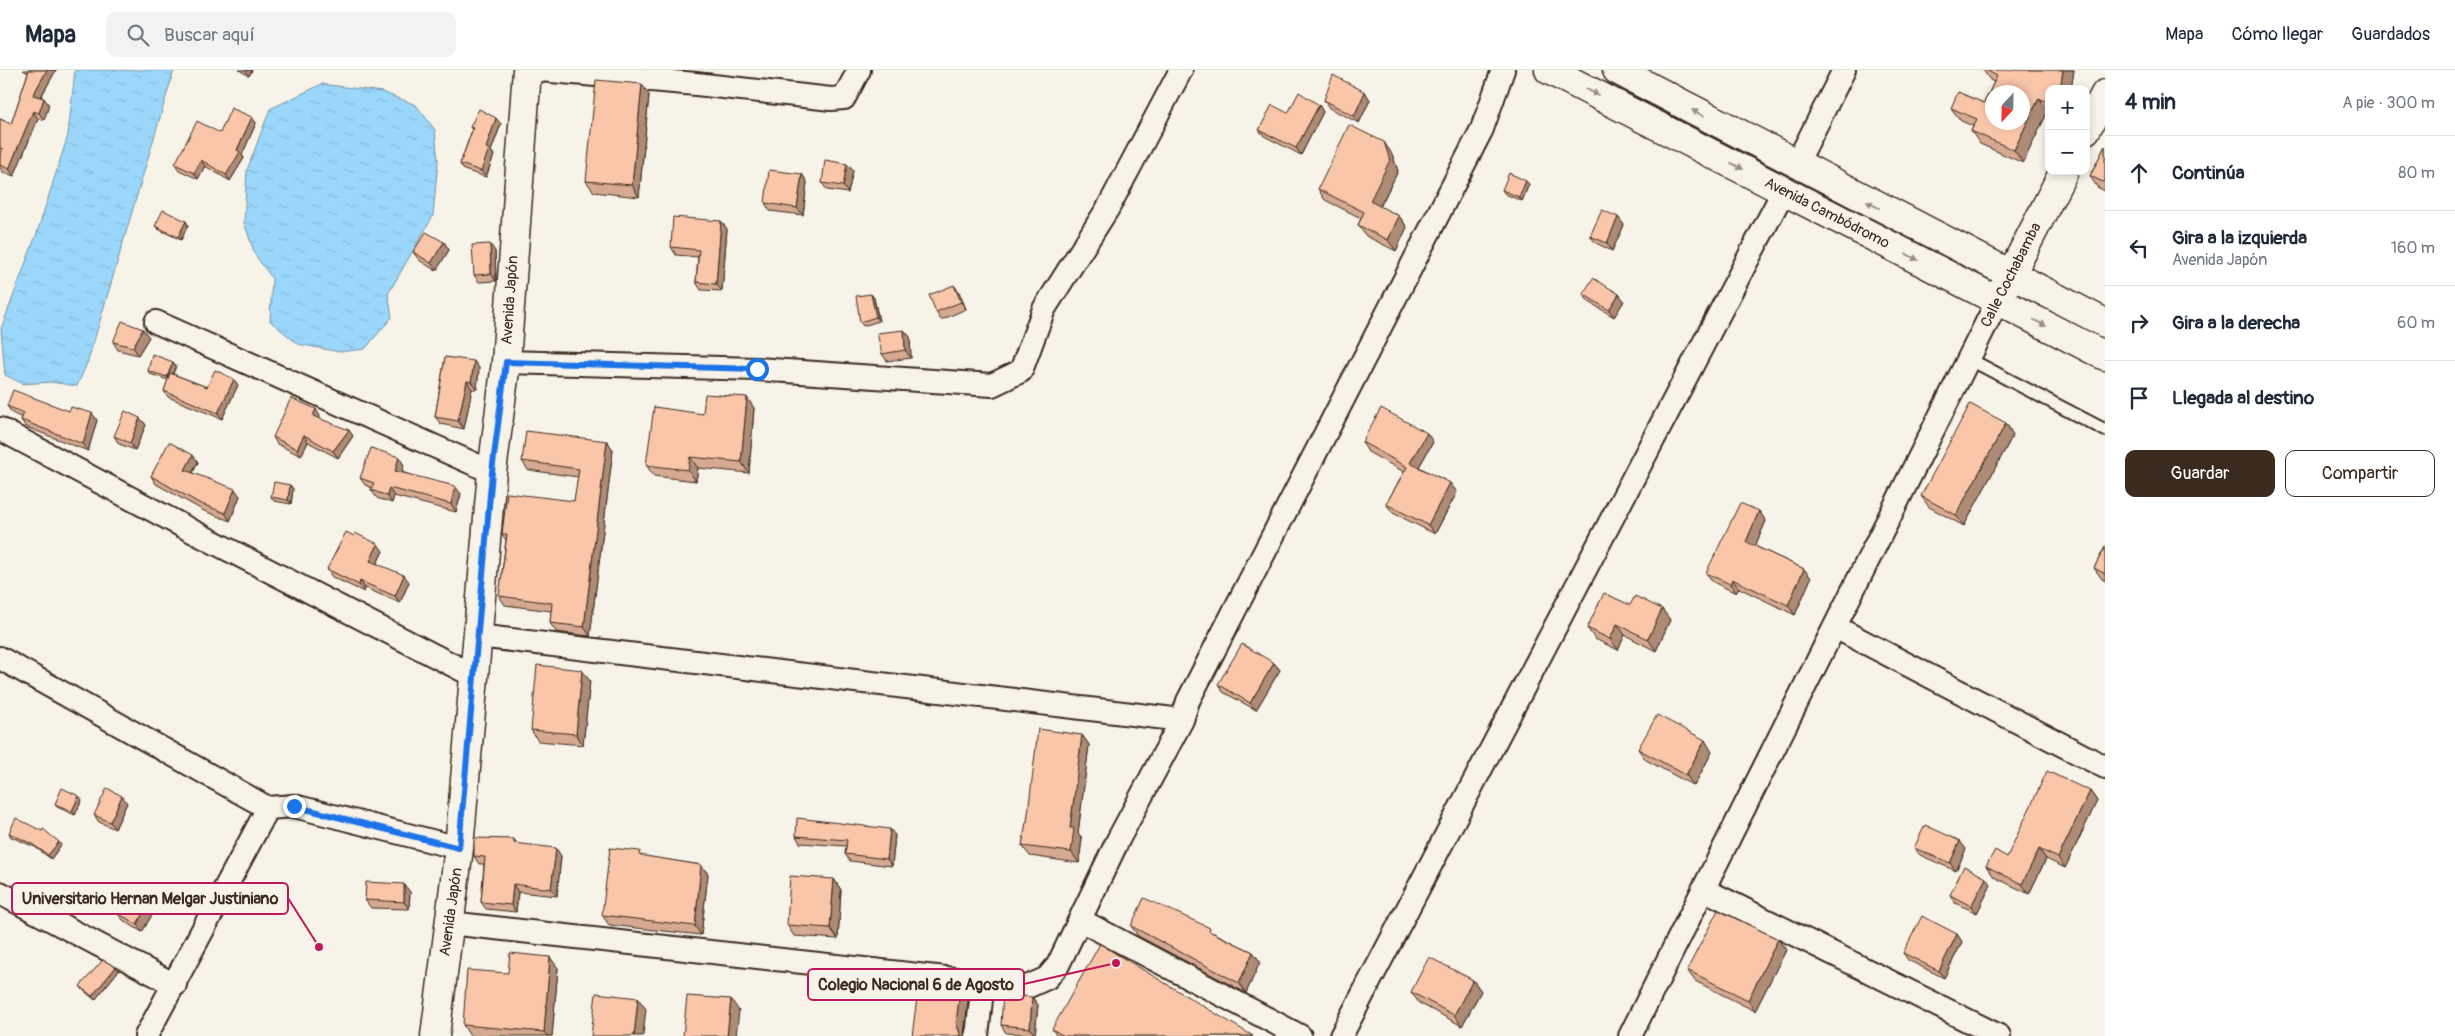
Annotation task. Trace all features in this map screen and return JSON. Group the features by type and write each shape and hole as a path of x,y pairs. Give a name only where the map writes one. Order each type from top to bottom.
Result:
{"street":[{"name":"Avenida Japón","path":"435,1036 459,848 492,472 506,362 526,70"},
{"path":"540,70 696,84 831,99 844,98 859,70"},
{"path":"506,362 757,369 992,385 1021,371 1044,308 1108,208 1181,70"},
{"path":"449,923 1028,987 1047,978 1058,965 1118,838 1182,720 1188,701 1482,129 1503,70"},
{"name":"Avenida Cambódromo","path":"1549,70 2105,356"},
{"name":"Avenida Cambódromo","path":"1617,70 1796,165 2105,323"},
{"path":"1796,165 1844,70"},
{"path":"2090,122 2105,94"},
{"name":"Calle Cochabamba","path":"1630,1036 1960,379 2010,275 2062,175"},
{"path":"1341,1036 1784,190"},
{"path":"156,322 492,472"},
{"path":"0,429 194,532 474,676"},
{"path":"1835,628 2105,767"},
{"path":"478,636 1182,720"},
{"path":"0,658 268,808 294,806 459,848"},
{"path":"146,1036 175,985 268,808"},
{"path":"1703,889 1999,1036"},
{"path":"0,893 175,985"},
{"path":"1080,920 1300,1036"},
{"path":"977,1036 983,982"}],"lane":[{"path":"1969,359 2105,430"}],"water":[{"path":"75,70 174,70 88,361 77,386 51,382 23,384 5,375 1,329 38,230 68,135"},
{"path":"322,84 382,92 416,105 435,130 438,161 433,216 388,294 392,317 365,349 340,352 298,344 270,321 272,278 255,255 244,222 247,170 270,109"}],"building":[{"path":"29,70 47,70 33,95 44,98 39,113 33,111 9,169 0,165 3,149 0,148 0,119 11,124"},
{"path":"1986,70 2063,70 2061,85 2045,85 2045,101 2039,98 2030,117 2030,85 1993,85 1997,76"},
{"path":"1333,75 1365,92 1354,116 1324,100"},
{"path":"596,80 642,84 632,185 586,181"},
{"path":"1299,92 1319,105 1296,148 1259,130 1272,105 1288,113"},
{"path":"1958,92 1984,103 1985,101 1985,130 2024,130 2014,150 1971,131 1977,119 1951,108"},
{"path":"231,108 252,117 237,150 240,152 226,175 201,160 194,173 175,164 197,121 220,133"},
{"path":"479,109 496,118 486,148 489,149 481,171 460,164 473,128 470,127"},
{"path":"1349,125 1384,142 1390,160 1370,201 1399,216 1388,240 1358,225 1364,212 1318,189"},
{"path":"2105,146 2105,180 2103,182 2090,176"},
{"path":"825,160 847,164 843,186 822,183"},
{"path":"769,170 802,174 797,208 765,203"},
{"path":"1509,173 1526,181 1519,197 1502,190"},
{"path":"163,210 186,221 178,237 155,226"},
{"path":"1602,210 1618,217 1607,243 1590,236"},
{"path":"673,217 721,221 716,284 696,282 699,250 671,247"},
{"path":"426,232 444,242 431,263 413,252"},
{"path":"490,244 491,274 474,275 472,245"},
{"path":"1593,278 1619,294 1609,310 1583,294"},
{"path":"954,285 961,302 936,312 929,295"},
{"path":"871,294 876,317 860,322 856,296"},
{"path":"122,321 143,329 133,347 113,342"},
{"path":"904,330 905,350 882,354 877,333"},
{"path":"152,354 173,362 167,377 148,371"},
{"path":"445,357 474,361 471,382 467,381 458,421 435,417"},
{"path":"215,370 234,379 218,413 164,391 170,373 207,387"},
{"path":"13,390 69,411 71,407 92,413 83,444 21,420 24,413 7,406"},
{"path":"705,394 747,397 741,462 690,457 688,470 646,465 654,407 703,414"},
{"path":"291,398 316,409 313,416 349,430 333,451 304,435 297,449 273,437"},
{"path":"1970,404 2006,423 1956,515 1921,496"},
{"path":"1381,408 1427,433 1410,463 1450,483 1428,525 1386,504 1407,467 1362,442"},
{"path":"125,411 140,418 130,443 114,436"},
{"path":"526,431 607,441 584,627 550,623 552,603 499,596 507,534 502,534 507,493 574,501 579,469 522,461"},
{"path":"169,442 193,455 185,470 235,489 225,513 199,503 151,476"},
{"path":"371,448 399,457 395,471 455,486 451,504 389,488 387,496 371,490 374,483 360,478"},
{"path":"274,482 290,485 288,500 271,497"},
{"path":"1740,503 1759,511 1746,542 1804,569 1788,605 1732,579 1730,584 1706,573"},
{"path":"346,532 354,536 355,533 378,544 370,561 404,575 395,596 360,581 359,585 327,569"},
{"path":"2105,547 2105,574 2094,568"},
{"path":"1604,593 1630,605 1635,596 1662,609 1648,639 1617,624 1610,639 1587,628"},
{"path":"1242,644 1274,663 1250,703 1218,684"},
{"path":"537,665 582,670 576,734 531,730"},
{"path":"1657,715 1705,740 1686,775 1638,749"},
{"path":"1038,729 1082,735 1070,828 1074,828 1071,852 1022,846 1027,822"},
{"path":"2047,771 2090,791 2058,858 2039,849 2022,884 1986,866 1995,850 2007,857"},
{"path":"62,788 79,796 72,811 55,804"},
{"path":"107,788 122,796 110,822 94,815"},
{"path":"16,818 42,831 43,829 59,842 48,855 32,844 9,833"},
{"path":"797,818 890,829 887,859 845,854 847,840 796,836"},
{"path":"1925,825 1960,841 1950,863 1914,848"},
{"path":"474,838 514,839 514,843 556,848 551,889 513,884 511,905 481,902 485,857 474,856"},
{"path":"610,848 640,851 639,855 701,865 695,926 602,915"},
{"path":"1964,866 1986,878 1971,906 1950,895"},
{"path":"790,876 834,879 830,928 787,925"},
{"path":"366,882 404,884 404,902 365,900"},
{"path":"131,889 150,900 137,924 117,913"},
{"path":"1144,898 1210,928 1209,931 1253,952 1239,983 1131,926"},
{"path":"1718,910 1778,939 1748,1000 1687,970"},
{"path":"1922,916 1957,934 1939,971 1903,953"},
{"path":"1100,944 1253,1036 1064,1036 1052,1029"},
{"path":"510,953 550,957 544,1032 463,1025 467,970 508,973"},
{"path":"1429,957 1473,980 1454,1015 1411,992"},
{"path":"103,960 116,967 92,996 80,986"},
{"path":"919,982 957,986 960,990 956,1023 961,1036 912,1036"},
{"path":"596,993 638,998 634,1036 591,1036"},
{"path":"1003,994 1032,997 1030,1028 1001,1025"},
{"path":"687,996 731,999 727,1036 683,1036"}],"place":[{"name":"Universitario Hernan Melgar Justiniano","path":"319,947"},
{"name":"Colegio Nacional 6 de Agosto","path":"1116,963"}],"route":[{"path":"294,806 459,848 492,472 506,362 757,369"}]}
